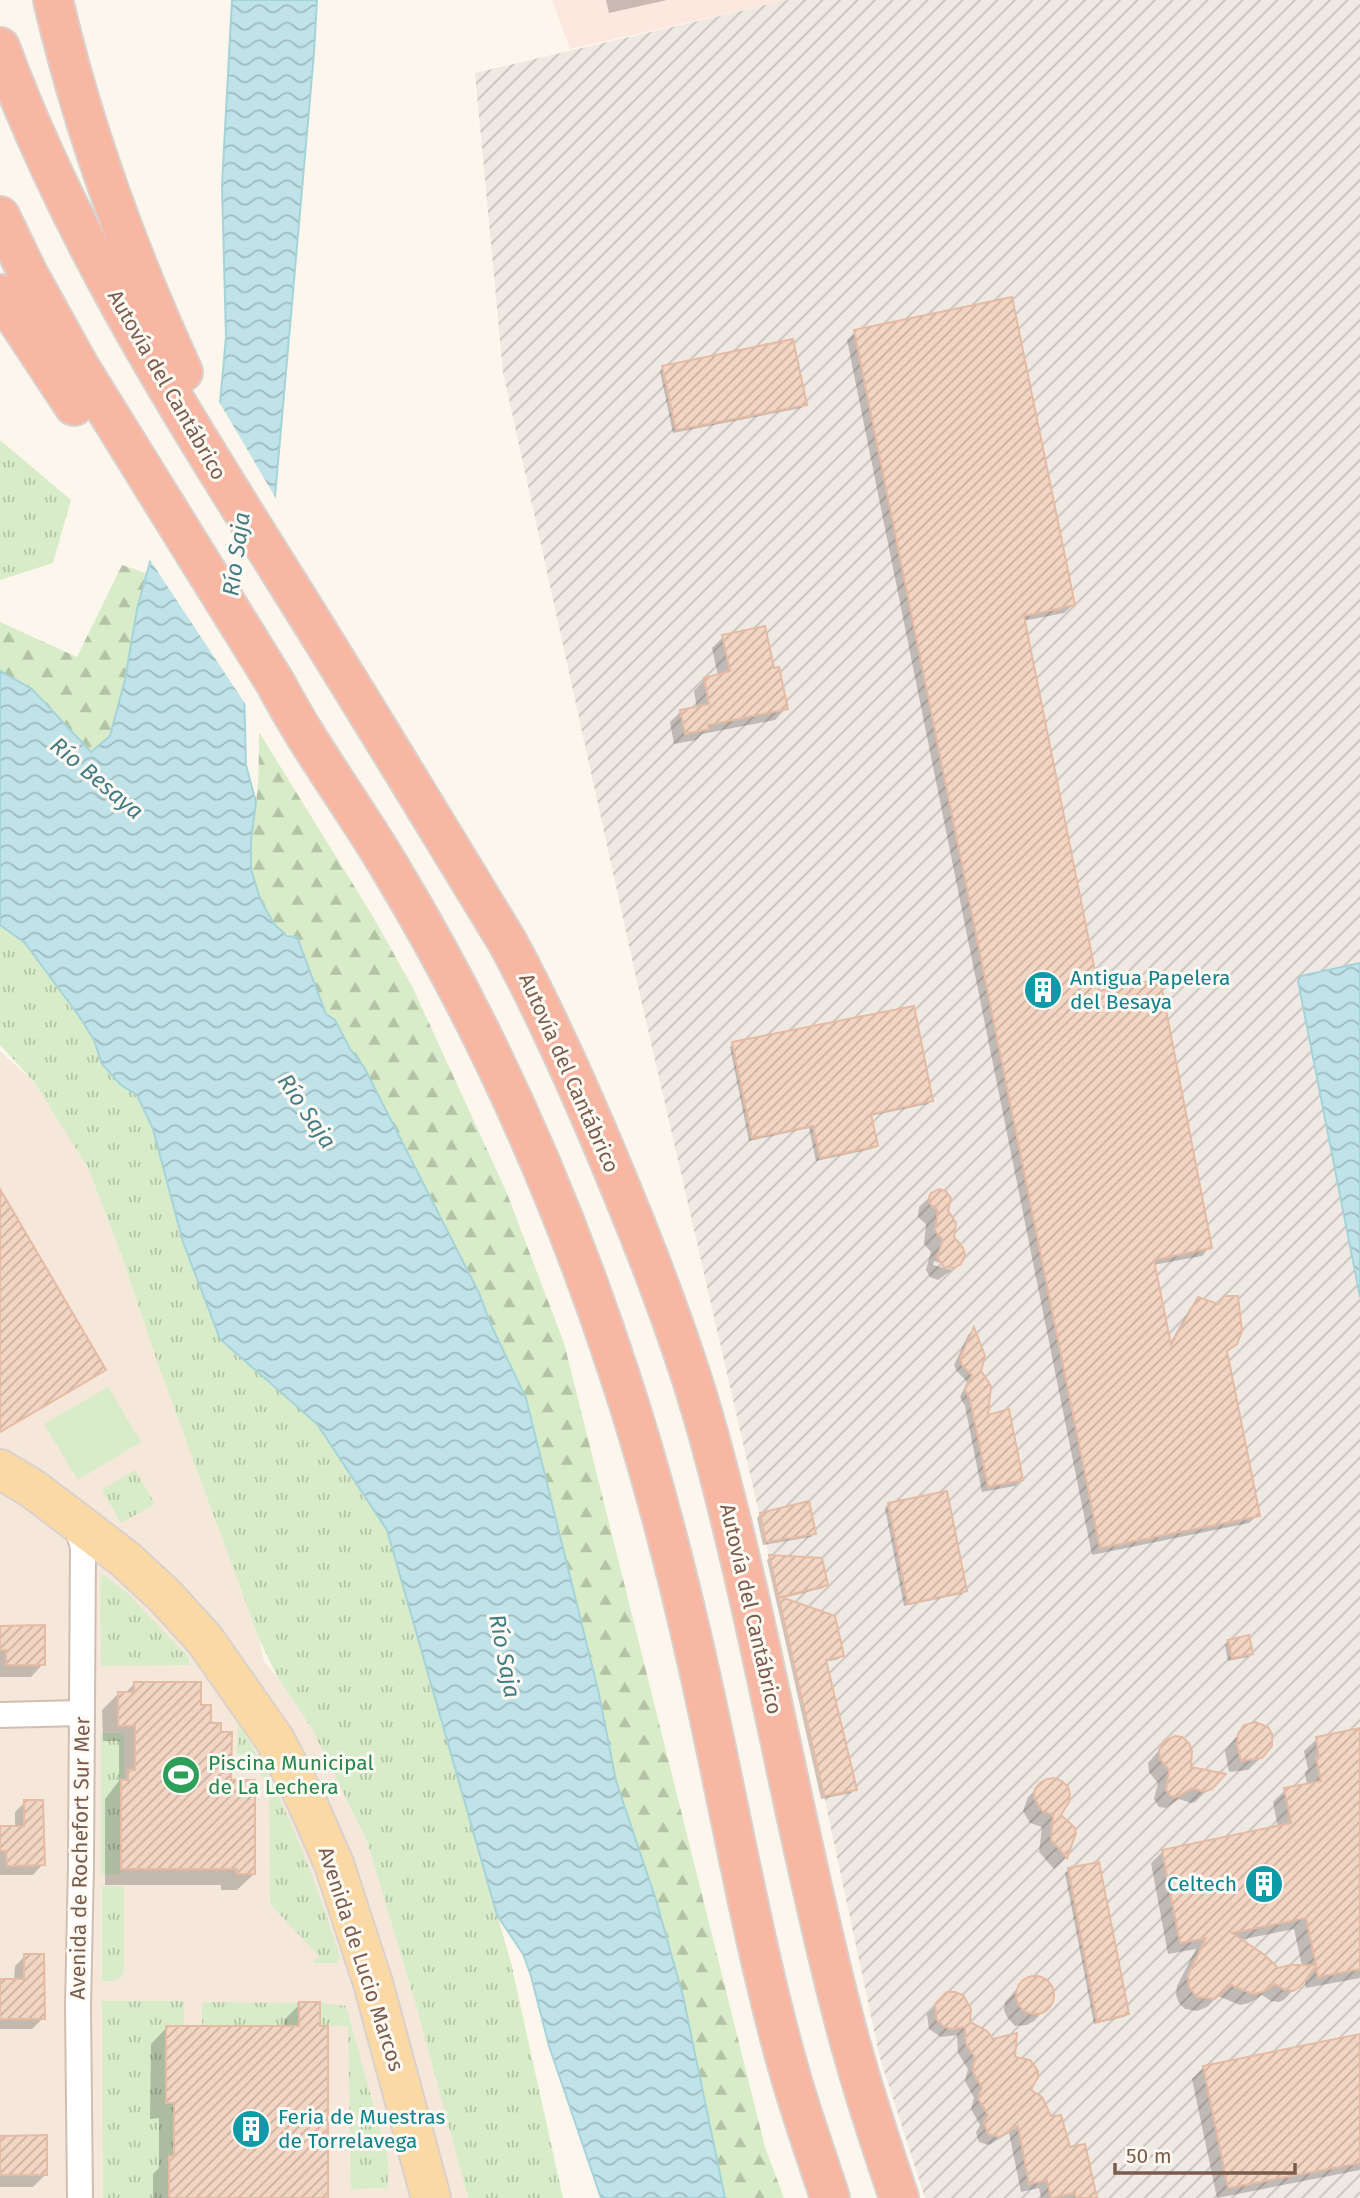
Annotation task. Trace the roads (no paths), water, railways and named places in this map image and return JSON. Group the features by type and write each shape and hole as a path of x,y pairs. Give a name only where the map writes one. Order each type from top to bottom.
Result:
{"highway":[{"path":"53,0 85,120 111,251"},
{"name":"Autovía del Cantábrico","path":"0,47 29,120 111,251 184,420 336,661 508,943 533,989 588,1109 660,1289 708,1434 758,1638 841,2010 899,2198"},
{"path":"0,216 28,274 69,373"},
{"path":"0,294 69,373 276,684 293,716 393,872 449,975 523,1125 586,1279 621,1378 653,1484 711,1726 751,1917 777,2065 814,2198"},
{"path":"751,1917 790,2073 830,2198"}],"main road":[{"name":"Avenida de Lucio Marcos","path":"0,1469 33,1489 74,1520 166,1595 205,1640 275,1740 306,1800 334,1864 373,1983 431,2198"}],"street":[{"name":"Avenida de Rochefort Sur Mer","path":"74,1520 83,1547 78,2006 80,2198"},
{"path":"0,1715 81,1713"}],"water":[{"path":"232,0 317,0 274,508 244,688 246,765 256,802 251,840 251,869 260,899 274,924 287,936 297,937 326,1014 335,1020 350,1049 364,1067 479,1293 491,1325 526,1398 599,1694 616,1781 656,1900 683,1996 725,2198 601,2198 549,2046 523,1954 497,1915 387,1530 317,1424 220,1339 183,1242 153,1129 137,1095 121,1085 102,1064 94,1040 79,1016 25,943 0,925 0,671 32,689 91,752 110,736 125,680 137,609 153,551 218,425 226,337 222,185"},
{"path":"1360,963 1360,1297 1298,981 1301,976"}],"place":[{"name":"Antigua Papelera del Besaya","path":"1043,990"},
{"name":"Piscina Municipal de La Lechera","path":"181,1775"},
{"name":"Celtech","path":"1264,1884"},
{"name":"Feria de Muestras de Torrelavega","path":"251,2129"}],"water label":[{"name":"Río Saja","path":"236,554"},
{"name":"Río Besaya","path":"97,778"},
{"name":"Río Saja","path":"307,1111"},
{"name":"Río Saja","path":"505,1656"}]}
